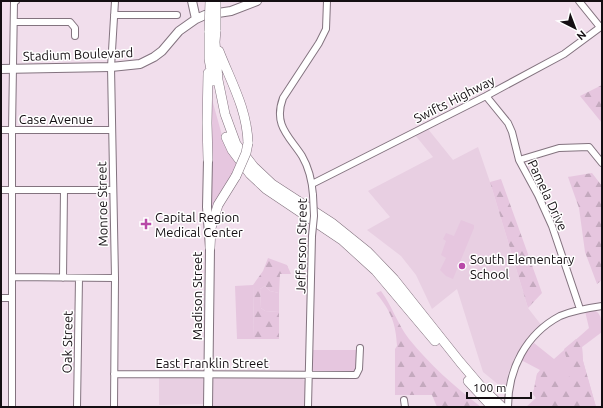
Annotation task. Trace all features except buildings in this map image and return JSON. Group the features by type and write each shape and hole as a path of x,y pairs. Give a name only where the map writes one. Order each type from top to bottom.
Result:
{"highway":[{"path":"210,1 218,80 225,114 236,144 254,167 272,184 332,223 368,252 394,279 495,405"},
{"path":"208,160 207,123 209,59 216,1"},
{"path":"210,248 211,228 218,205 236,176 246,153 248,143 248,128 244,110 215,42"},
{"path":"209,59 222,124 232,150 250,174 266,189 342,240 376,271 481,396 495,405"}],"main road":[{"path":"192,1 196,19"},
{"name":"Stadium Boulevard","path":"1,69 111,67 140,64 162,51 179,31 196,19 231,11 257,1"},
{"name":"Madison Street","path":"208,160 207,207 210,248 208,407"}],"street":[{"path":"12,407 12,130 14,2 16,1"},
{"name":"Monroe Street","path":"114,1 111,67 115,278 114,407"},
{"path":"323,1 327,11"},
{"name":"Jefferson Street","path":"308,407 312,236 314,216 312,184 302,157 282,127 280,105 283,98 323,37 326,29 327,1"},
{"path":"579,1 601,27"},
{"path":"114,15 177,15"},
{"path":"14,22 70,22 74,28 75,36"},
{"name":"Swifts Highway","path":"312,184 486,96 564,54 601,27"},
{"name":"Pamela Drive","path":"486,96 508,123 512,132 519,160 538,195 552,226 580,309"},
{"name":"Case Avenue","path":"1,130 111,130"},
{"path":"519,160 559,148 589,147 602,163"},
{"path":"1,190 113,190"},
{"path":"63,278 64,190"},
{"path":"12,277 115,278"},
{"name":"Oak Street","path":"78,407 79,278"},
{"path":"1,298 12,298"},
{"path":"508,407 511,376 521,353 542,330 560,317 580,309 601,308"},
{"name":"East Franklin Street","path":"114,374 356,375 359,369 360,348"},
{"path":"404,400 406,407"}],"shaded area":[{"name":"South Elementary School","path":"428,129 453,160 478,147 528,308 542,326 524,345 514,360 508,374 505,390 483,372 457,289 432,309 416,275 401,256 367,230 390,217 368,191 433,157 415,135"},
{"path":"159,377 203,378 204,404 159,405"},
{"path":"215,377 302,378 306,382 305,407 212,407 212,381"}],"green space":[{"path":"602,85 602,123 580,96"},
{"path":"210,92 223,139 239,167 211,220"},
{"path":"592,173 602,186 602,280 597,284 585,252 579,208 568,177"},
{"path":"501,179 542,293 528,308 490,182"},
{"path":"461,220 474,225 474,228 453,279 446,276 440,270 446,258 441,255 446,241 443,239 446,233 454,236"},
{"path":"268,258 287,265 291,274 280,274 279,293 270,291 265,286 260,289 261,308 265,311 279,312 279,339 254,339 253,285 263,271"},
{"path":"253,285 254,339 237,339 235,286"},
{"path":"265,286 270,291 279,293 279,312 265,311 261,308 260,289"},
{"path":"381,291 409,339 443,375 481,407 437,407 432,395 395,395 396,338 392,318 376,293"},
{"path":"593,310 600,315 602,332 582,347 583,361 596,407 526,407 536,398 533,394 537,374 540,370 521,360 527,350 534,343 554,359 589,328 585,311"},
{"path":"576,339 582,347 583,361 596,407 544,407 533,394 537,374 545,366 551,369 555,374 561,386 567,385 570,372 564,349"},
{"path":"313,350 357,350 357,369 355,373 314,373"}],"place":[{"name":"Capital Region Medical Center","path":"146,224"},
{"name":"South Elementary School","path":"462,266"}]}
